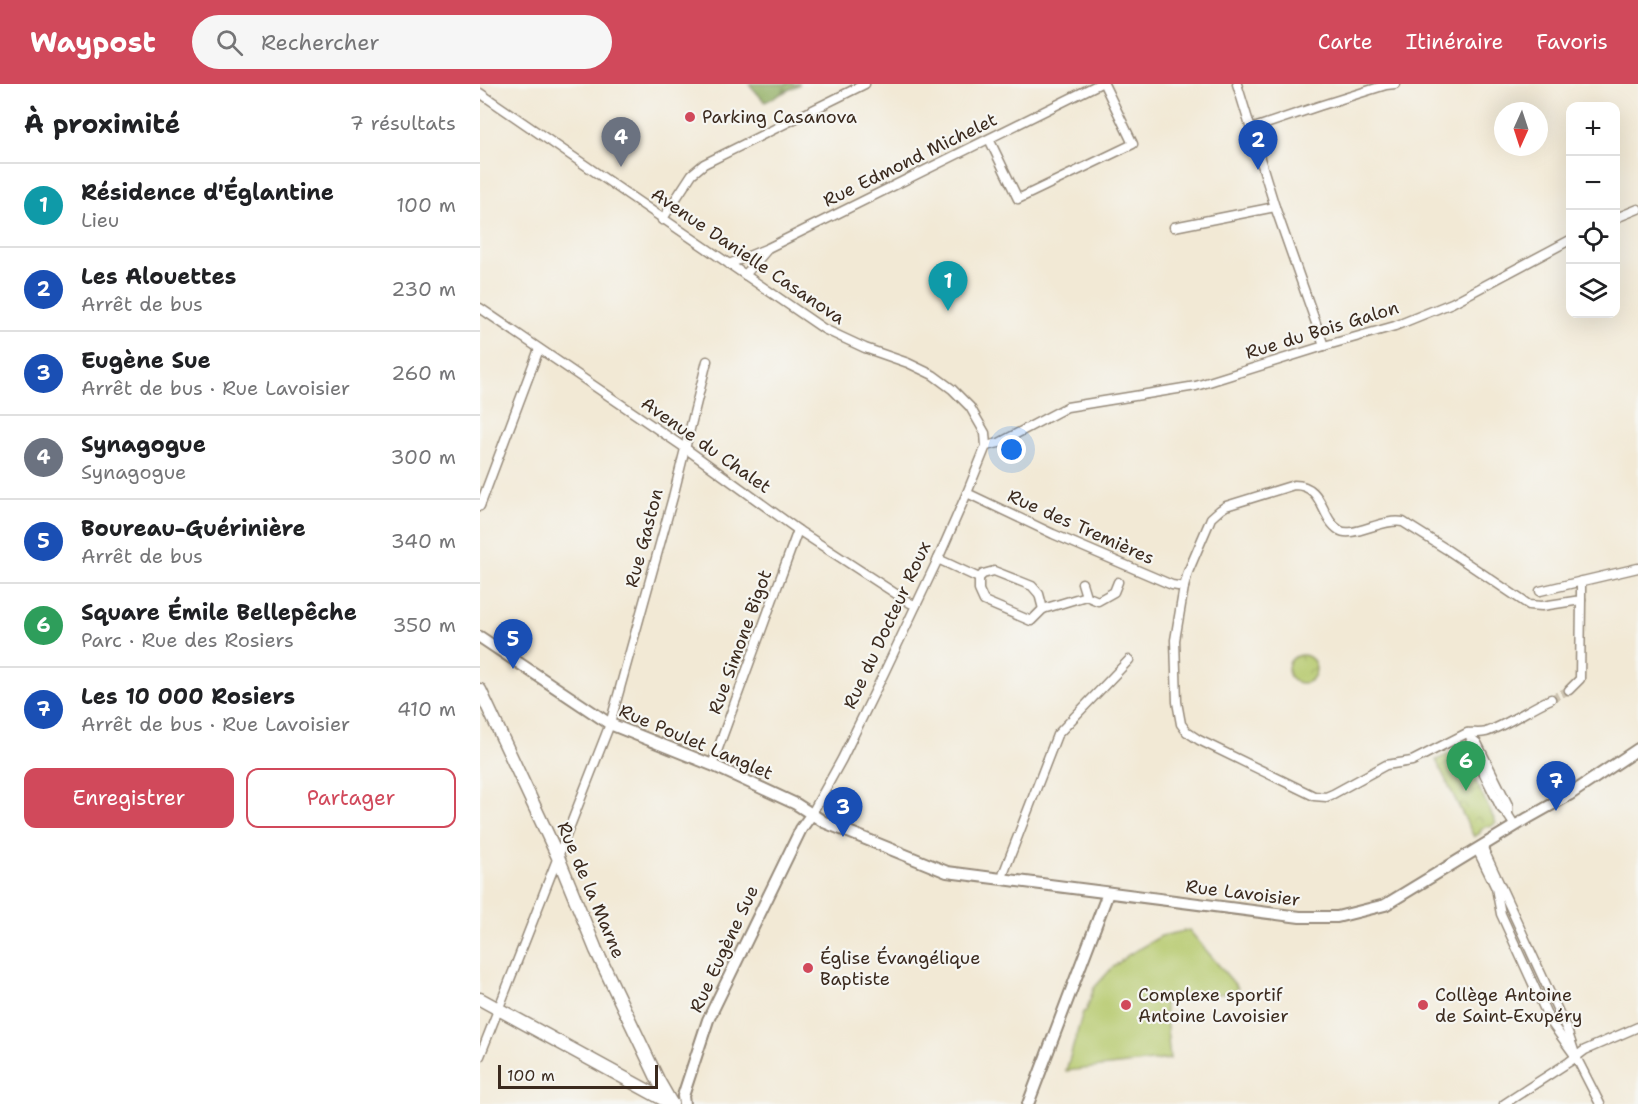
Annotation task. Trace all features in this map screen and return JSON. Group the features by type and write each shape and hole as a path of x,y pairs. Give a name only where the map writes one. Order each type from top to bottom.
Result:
{"main road":[{"name":"Rue de la Marne","path":"480,690 558,857 596,950 671,1104"},
{"path":"480,999 671,1104"}],"street":[{"path":"663,220 692,174 704,164 865,84"},
{"path":"989,139 1018,199 1133,144 1102,84"},
{"name":"Rue Edmond Michelet","path":"729,264 768,248 1102,84"},
{"path":"1237,84 1275,207 1324,346"},
{"path":"1251,129 1319,105 1395,84"},
{"name":"Avenue Danielle Casanova","path":"480,93 663,220 834,334 933,375 970,408 985,433 986,446"},
{"path":"1174,227 1275,207"},
{"path":"1620,216 1638,209"},
{"name":"Rue du Bois Galon","path":"986,446 999,443 1067,407 1196,387 1395,326 1452,303 1566,242"},
{"name":"Rue Edmond Michelet","path":"745,275 768,248"},
{"name":"Avenue du Chalet","path":"480,308 685,448 798,530 916,605"},
{"path":"480,506 539,349"},
{"name":"Rue Gaston","path":"480,1056 610,724 707,360"},
{"name":"Rue du Docteur Roux","path":"811,815 842,759 938,559 986,446"},
{"path":"1551,699 1495,728 1458,737 1412,761 1386,765 1333,794 1321,797 1307,794 1192,736 1184,728 1178,711 1175,640 1188,572 1209,523 1216,513 1226,506 1289,486 1299,485 1313,492 1334,526 1340,531 1349,533 1387,521 1403,522 1528,605 1542,606 1581,600"},
{"name":"Rue des Tremières","path":"967,493 1053,534 1161,580 1184,587"},
{"name":"Rue Simone Bigot","path":"712,765 798,530"},
{"path":"938,559 979,578"},
{"path":"1540,591 1638,568"},
{"path":"1043,609 1039,594 1032,586 994,571 983,574 979,578 981,596 989,603 1031,621 1043,609 1086,596 1098,601 1114,592 1118,582"},
{"path":"1569,690 1580,679 1581,581"},
{"path":"1082,583 1086,596"},
{"name":"Rue Poulet Langlet","path":"480,637 610,724 712,765 796,804 811,815"},
{"path":"1002,880 1057,735 1129,660"},
{"path":"1469,735 1470,746 1501,808 1508,814 1515,826"},
{"name":"Rue Lavoisier","path":"811,815 947,872 1281,915 1337,917 1385,905 1569,795 1638,749"},
{"name":"Rue Eugène Sue","path":"684,1104 683,1096 708,1020 801,829 811,815"},
{"path":"1480,848 1496,888 1501,914 1550,1021 1575,1057 1599,1104"},
{"path":"1028,1104 1108,893"},
{"path":"1504,1104 1585,1050 1638,1027"}],"green space":[{"path":"749,84 800,84 765,102"},
{"path":"1302,655 1312,659 1316,669 1312,679 1302,683 1292,679 1288,669 1292,659"},
{"path":"1460,749 1496,823 1490,827 1486,826 1474,837 1436,760"},
{"name":"Complexe sportif Antoine Lavoisier","path":"1189,930 1238,988 1229,995 1229,993 1164,999 1170,1059 1066,1071 1083,1012 1086,1011 1094,988 1128,955 1161,936"}],"tunnel":[{"path":"1551,699 1569,690"}],"place":[{"name":"Parking Casanova","path":"690,117"},
{"name":"Synagogue","path":"621,167"},
{"name":"Les Alouettes","path":"1258,170"},
{"name":"Résidence d'Églantine","path":"948,311"},
{"name":"Boureau-Guérinière","path":"513,669"},
{"name":"Square Émile Bellepêche","path":"1466,791"},
{"name":"Les 10 000 Rosiers","path":"1556,811"},
{"name":"Eugène Sue","path":"843,837"},
{"name":"Église Évangélique Baptiste","path":"808,968"},
{"name":"Complexe sportif Antoine Lavoisier","path":"1126,1005"},
{"name":"Collège Antoine de Saint-Exupéry","path":"1423,1005"}]}
